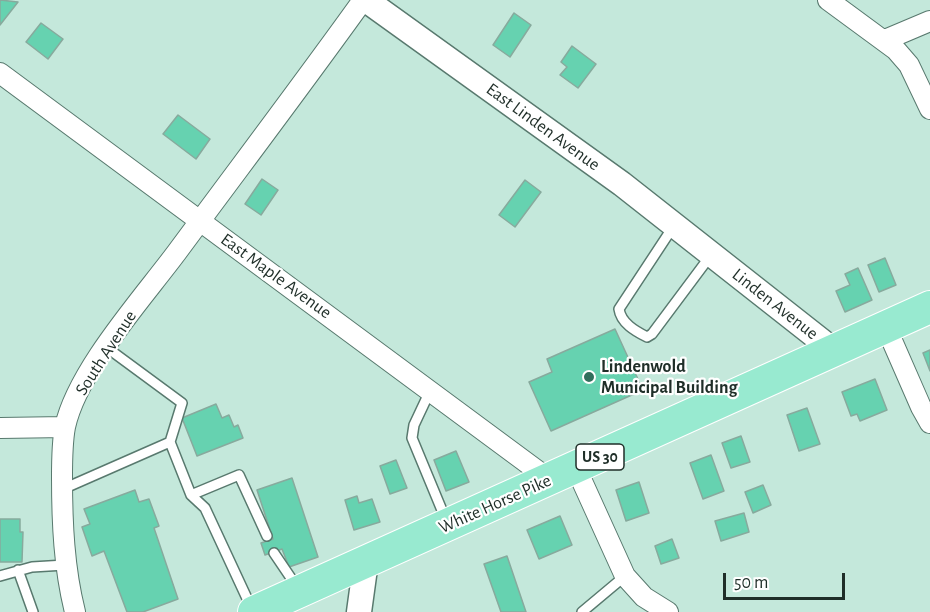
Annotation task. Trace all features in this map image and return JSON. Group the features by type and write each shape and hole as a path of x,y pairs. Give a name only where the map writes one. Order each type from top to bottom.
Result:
{"highway":[{"name":"US 30","path":"833,350 930,307"},
{"name":"White Horse Pike","path":"254,612 833,350"}],"street":[{"name":"South Avenue","path":"75,612 66,565 62,451 65,427 85,378 364,0"},
{"name":"East Linden Avenue","path":"364,0 613,177 715,256"},
{"path":"828,0 885,40 909,65 930,109"},
{"path":"885,40 930,21"},
{"name":"East Maple Avenue","path":"0,74 431,390 563,474"},
{"name":"Linden Avenue","path":"715,256 833,350"},
{"path":"886,327 930,423"},
{"path":"0,428 65,427"},
{"path":"563,474 625,576 644,597 668,612"},
{"path":"359,612 366,561"}],"lane":[{"path":"674,225 619,309 620,316 635,332 647,337 652,334 715,256"},
{"path":"106,347 182,404 170,442 191,495 205,508 254,612"},
{"path":"431,390 414,425 412,438 448,525"},
{"path":"62,490 170,442"},
{"path":"191,495 239,475 267,536"},
{"path":"274,553 300,592"},
{"path":"0,576 18,570 66,565"},
{"path":"18,570 33,612"},
{"path":"582,612 625,576"}],"building":[{"path":"0,0 18,2 0,25"},
{"path":"514,13 531,25 510,57 493,45"},
{"path":"41,23 63,39 48,59 26,42"},
{"path":"572,46 596,64 578,88 560,75 567,67 561,62"},
{"path":"178,115 210,139 196,159 163,134"},
{"path":"262,179 278,190 261,215 245,204"},
{"path":"525,180 541,192 515,227 499,215"},
{"path":"885,258 896,285 879,292 868,265"},
{"path":"858,268 872,300 845,312 836,291 850,285 845,274"},
{"name":"Lindenwold Municipal Building","path":"615,329 643,390 551,431 529,382 552,372 547,359"},
{"path":"930,350 930,371 923,353"},
{"path":"875,379 887,410 860,421 857,414 851,416 842,392"},
{"path":"216,404 222,418 229,415 234,427 238,425 243,438 197,456 182,418"},
{"path":"807,408 820,444 799,451 787,415"},
{"path":"741,436 750,462 731,468 722,443"},
{"path":"456,451 469,482 446,491 434,460"},
{"path":"711,455 724,491 703,499 690,463"},
{"path":"396,460 407,488 390,494 380,466"},
{"path":"292,478 318,557 289,567 282,549 265,555 261,543 273,539 257,490"},
{"path":"639,482 649,513 626,521 616,490"},
{"path":"763,485 771,505 753,513 745,492"},
{"path":"135,490 139,502 149,499 159,526 154,528 178,599 143,612 127,612 104,551 92,556 82,527 90,524 84,509"},
{"path":"357,496 359,503 372,499 380,522 354,530 345,500"},
{"path":"744,513 749,532 721,541 715,521"},
{"path":"560,516 572,545 539,559 527,530"},
{"path":"0,519 20,519 20,532 23,532 22,562 0,562"},
{"path":"672,539 679,558 661,564 655,546"},
{"path":"507,556 526,612 501,612 484,564"}],"place":[{"name":"Lindenwold Municipal Building","path":"589,377"}]}
